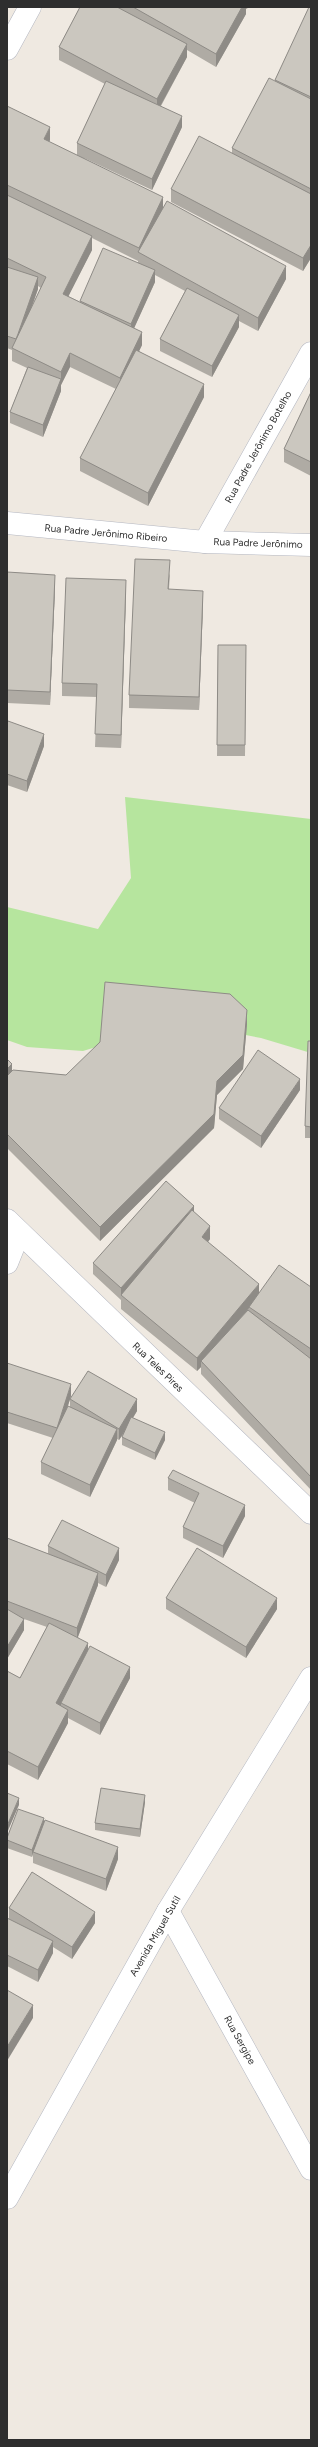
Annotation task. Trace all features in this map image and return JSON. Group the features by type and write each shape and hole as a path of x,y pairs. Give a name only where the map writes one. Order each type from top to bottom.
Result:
{"street":[{"path":"7,49 30,7"},
{"name":"Rua Padre Jerônimo Botelho","path":"205,542 311,353"},
{"name":"Rua Padre Jerônimo Ribeiro","path":"7,524 205,542"},
{"name":"Rua Padre Jerônimo","path":"205,542 311,545"},
{"path":"7,1263 13,1226"},
{"name":"Rua Teles Pires","path":"13,1226 311,1513"},
{"name":"Avenida Miguel Sutil","path":"7,2198 168,1911 311,1678"},
{"name":"Rua Sergipe","path":"168,1911 311,2169"}],"green space":[{"path":"125,797 311,819 311,1053 261,1038 178,1022 83,1051 27,1047 7,1040 7,907 98,929 131,878"}],"building":[{"path":"80,7 117,7 187,44 157,99 59,47"},
{"path":"133,7 242,7 216,54"},
{"path":"309,7 311,7 311,97 275,80"},
{"path":"269,78 311,99 311,189 232,148"},
{"path":"106,81 182,116 152,179 77,143"},
{"path":"7,106 50,127 44,139 163,197 139,248 7,185"},
{"path":"199,136 311,194 311,245 303,258 171,189"},
{"path":"7,195 92,236 63,294 142,332 120,378 70,353 61,372 12,348 46,277 7,258"},
{"path":"167,201 286,266 258,318 138,252"},
{"path":"103,248 155,270 131,324 80,301"},
{"path":"7,267 38,277 16,339 7,336"},
{"path":"187,288 239,315 212,366 160,339"},
{"path":"136,350 204,384 148,493 80,458"},
{"path":"28,367 61,379 43,425 10,412"},
{"path":"311,392 311,462 284,449"},
{"path":"135,559 170,560 168,589 203,591 199,697 129,695"},
{"path":"7,572 55,575 50,692 7,690"},
{"path":"66,578 126,580 121,735 95,734 97,684 62,683"},
{"path":"218,645 246,645 245,745 217,745"},
{"path":"8,721 44,734 27,781 7,774"},
{"path":"105,982 230,994 247,1010 243,1055 217,1081 214,1114 100,1227 7,1134 7,1076 13,1070 66,1075 100,1042"},
{"path":"308,1041 311,1041 311,1127 305,1126"},
{"path":"258,1050 300,1079 261,1136 219,1108"},
{"path":"7,1059 12,1064 7,1069"},
{"path":"166,1181 194,1206 121,1288 93,1263"},
{"path":"192,1210 210,1226 202,1237 259,1284 197,1358 121,1295"},
{"path":"279,1265 311,1287 311,1349 249,1307"},
{"path":"248,1310 311,1359 311,1477 201,1361"},
{"path":"7,1363 71,1384 57,1428 7,1412"},
{"path":"88,1371 137,1399 119,1429 70,1399"},
{"path":"68,1406 117,1429 90,1485 41,1462"},
{"path":"131,1417 165,1432 155,1453 122,1437"},
{"path":"173,1470 245,1505 223,1546 183,1527 199,1493 168,1478"},
{"path":"62,1520 119,1548 106,1575 48,1546"},
{"path":"7,1538 98,1573 77,1628 7,1601"},
{"path":"197,1548 277,1598 246,1647 166,1598"},
{"path":"7,1609 24,1619 7,1647"},
{"path":"49,1623 88,1643 56,1703 68,1710 38,1767 7,1751 7,1671 20,1678"},
{"path":"90,1646 130,1667 100,1723 61,1703"},
{"path":"101,1788 145,1795 140,1829 95,1823"},
{"path":"7,1793 19,1798 7,1826"},
{"path":"18,1809 44,1818 32,1850 7,1840"},
{"path":"45,1820 118,1847 106,1879 33,1852"},
{"path":"32,1872 95,1912 72,1947 9,1908"},
{"path":"7,1918 53,1941 38,1970 7,1955"},
{"path":"7,1990 33,2005 7,2047"}]}
